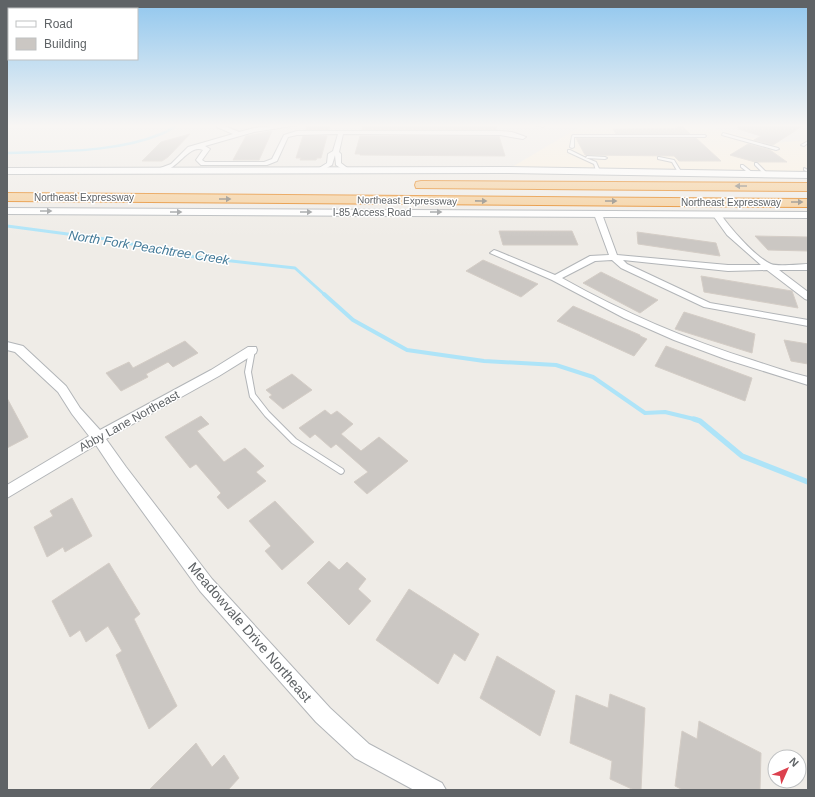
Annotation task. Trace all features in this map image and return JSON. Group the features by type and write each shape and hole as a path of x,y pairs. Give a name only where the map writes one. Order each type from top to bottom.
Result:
{"highway":[{"name":"Northeast Expressway","path":"7,183 159,177"},
{"name":"Northeast Expressway","path":"410,185 808,187"},
{"name":"Northeast Expressway","path":"7,197 808,202"}],"main road":[{"path":"7,171 159,177 190,171 319,170 767,175 807,172"},
{"name":"I-85 Access Road","path":"7,211 808,215"}],"street":[{"path":"159,177 177,162"},
{"path":"185,162 184,165 190,171"},
{"path":"199,162 203,164 265,164 270,162"},
{"path":"319,170 328,166 331,162"},
{"path":"337,162 340,167 347,170"},
{"path":"598,214 614,257 624,266 707,305 808,323"},
{"path":"716,214 730,233 752,254 808,297"},
{"path":"494,253 555,278 637,322 703,349 808,381"},
{"path":"555,278 593,258 614,257 728,268 808,267"},
{"name":"Meadowvale Drive Northeast","path":"7,346 19,349 62,389 76,411 98,438 120,471 206,585 323,715 362,751 435,790"},
{"name":"Abby Lane Northeast","path":"7,492 98,438 215,373 252,350"}],"lane":[{"path":"593,162 598,172"},
{"path":"674,162 680,173"},
{"path":"756,164 767,175"},
{"path":"742,166 752,174"},
{"path":"252,350 248,372 252,395 267,414 294,441 341,471"}],"shaded area":[{"path":"520,162 808,162 808,173 512,167"}],"building":[{"path":"499,231 572,231 578,245 503,245"},
{"path":"637,232 716,243 720,256 638,244"},
{"path":"755,236 808,237 808,251 768,250"},
{"path":"483,260 538,284 521,297 466,271"},
{"path":"601,272 658,300 640,313 583,283"},
{"path":"701,276 792,291 798,308 704,292"},
{"path":"573,306 647,339 634,356 557,321"},
{"path":"684,312 755,334 752,353 675,329"},
{"path":"784,340 808,344 808,364 791,361"},
{"path":"185,341 198,353 173,367 168,362 146,374 148,377 121,391 106,373 129,362 133,368"},
{"path":"666,346 752,378 745,401 655,366"},
{"path":"292,374 312,390 283,409 269,397 272,395 266,390"},
{"path":"7,398 28,437 7,448"},
{"path":"325,410 331,415 337,411 353,424 341,434 361,451 379,437 408,461 367,494 354,482 368,472 336,444 331,448 315,434 310,438 299,428"},
{"path":"201,416 209,424 197,431 224,462 245,448 264,466 256,472 266,481 228,509 217,497 221,493 196,464 190,468 165,437"},
{"path":"72,498 92,536 65,552 63,547 47,557 34,527 53,516 50,511"},
{"path":"275,501 314,542 282,570 265,551 271,546 249,521"},
{"path":"329,561 339,570 347,562 366,579 358,589 371,601 349,625 307,583"},
{"path":"109,563 140,614 134,619 177,706 149,729 116,655 122,651 108,626 86,642 80,630 70,637 52,601"},
{"path":"409,589 479,634 465,661 454,653 438,684 376,640"},
{"path":"497,656 555,691 540,736 480,698"},
{"path":"610,694 645,708 641,790 634,790 610,779 612,761 570,743 576,695 608,708"},
{"path":"699,721 761,753 760,790 683,790 675,786 682,731 697,739"},
{"path":"196,743 212,767 224,755 239,778 228,790 149,790"}],"waterway":[{"name":"North Fork Peachtree Creek","path":"7,226 113,240 187,256 295,268 325,295"},
{"name":"North Fork Peachtree Creek","path":"324,294 353,320 407,350 484,361 556,365 593,377 645,413 665,412 694,419"},
{"name":"North Fork Peachtree Creek","path":"694,419 700,421 742,456 808,482"}]}
